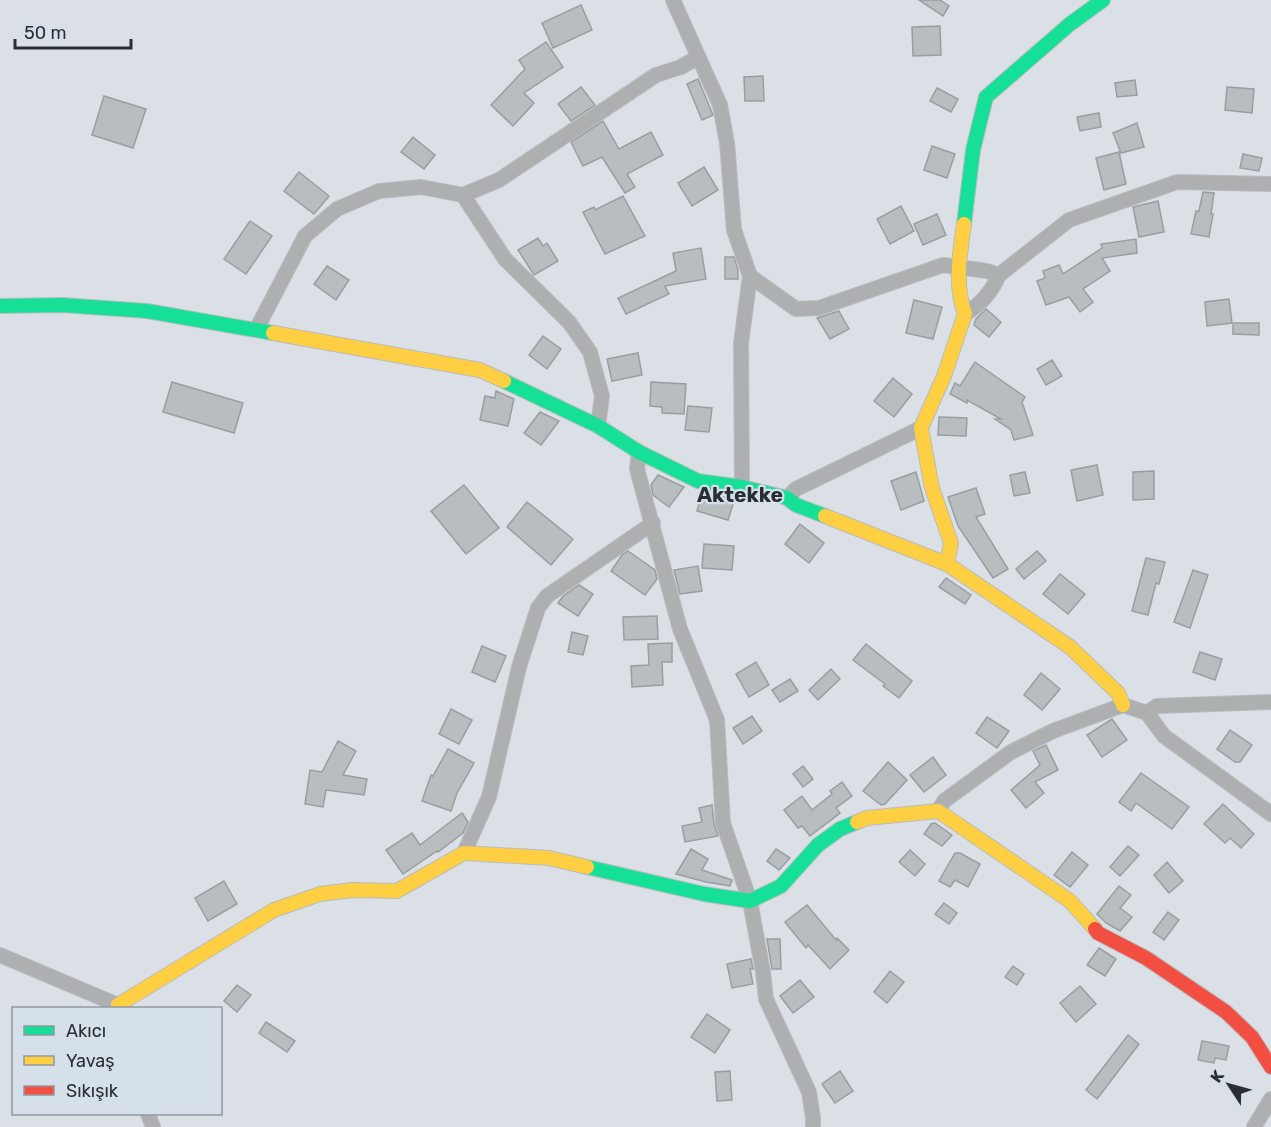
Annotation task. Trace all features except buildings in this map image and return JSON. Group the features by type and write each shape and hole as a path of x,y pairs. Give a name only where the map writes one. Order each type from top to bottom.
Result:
{"street":[{"path":"673,0 720,105 727,143 734,230 750,276 741,343 742,486"},
{"path":"965,314 961,304 958,267 973,150 986,96 1070,24 1103,0"},
{"path":"256,330 305,236 337,209 379,191 421,187 463,195 499,180 656,75 681,67 698,57"},
{"path":"947,564 951,543 932,488 921,428 944,376 965,314 976,307 994,286 999,275 1069,220 1177,182 1271,184"},
{"path":"463,195 505,259 569,322 591,352 602,396 598,426"},
{"path":"750,276 796,309 819,308 943,265 987,270 999,275"},
{"path":"0,306 62,305 147,311 480,370 598,426 639,452 698,481 742,486 788,498 796,505 947,564 1070,647 1118,693 1123,705"},
{"path":"788,498 796,489 921,428"},
{"path":"639,452 637,469 680,628 717,720 723,823 750,901 766,999 809,1092 813,1127"},
{"path":"464,853 489,797 519,668 538,608 547,596 653,523"},
{"path":"1147,713 1156,706 1271,702"},
{"path":"938,811 944,801 1011,752 1053,731 1123,705 1147,713 1164,736 1271,813"},
{"path":"0,955 119,1006 274,910 320,894 397,891 464,853 549,858 704,894 750,901 781,886 818,844 840,829 867,818 938,811 1070,901 1098,933 1146,958 1226,1012 1252,1038 1271,1067"},
{"path":"1254,1127 1271,1099"}],"traffic: fast":[{"path":"964,224 973,150 986,97 1070,24 1103,0"},
{"path":"0,306 62,305 147,311 273,333"},
{"path":"504,381 598,426 639,452 698,481 742,487 787,498 796,505 825,516"},
{"path":"587,867 704,894 750,901 781,886 818,845 840,829 857,822"}],"traffic: slow":[{"path":"947,564 951,543 932,488 921,428 944,376 965,314 959,280 964,224"},
{"path":"273,333 480,370 504,381"},
{"path":"825,516 947,564 1070,647 1118,693 1123,705"},
{"path":"857,822 867,818 938,811 1070,901 1095,929"},
{"path":"119,1007 118,1005 274,910 320,894 353,890 397,891 464,853 549,858 587,867"}],"traffic: jam":[{"path":"1095,929 1098,933 1146,958 1226,1012 1252,1037 1271,1067"}],"district":[{"name":"Aktekke","path":"740,495"}]}
